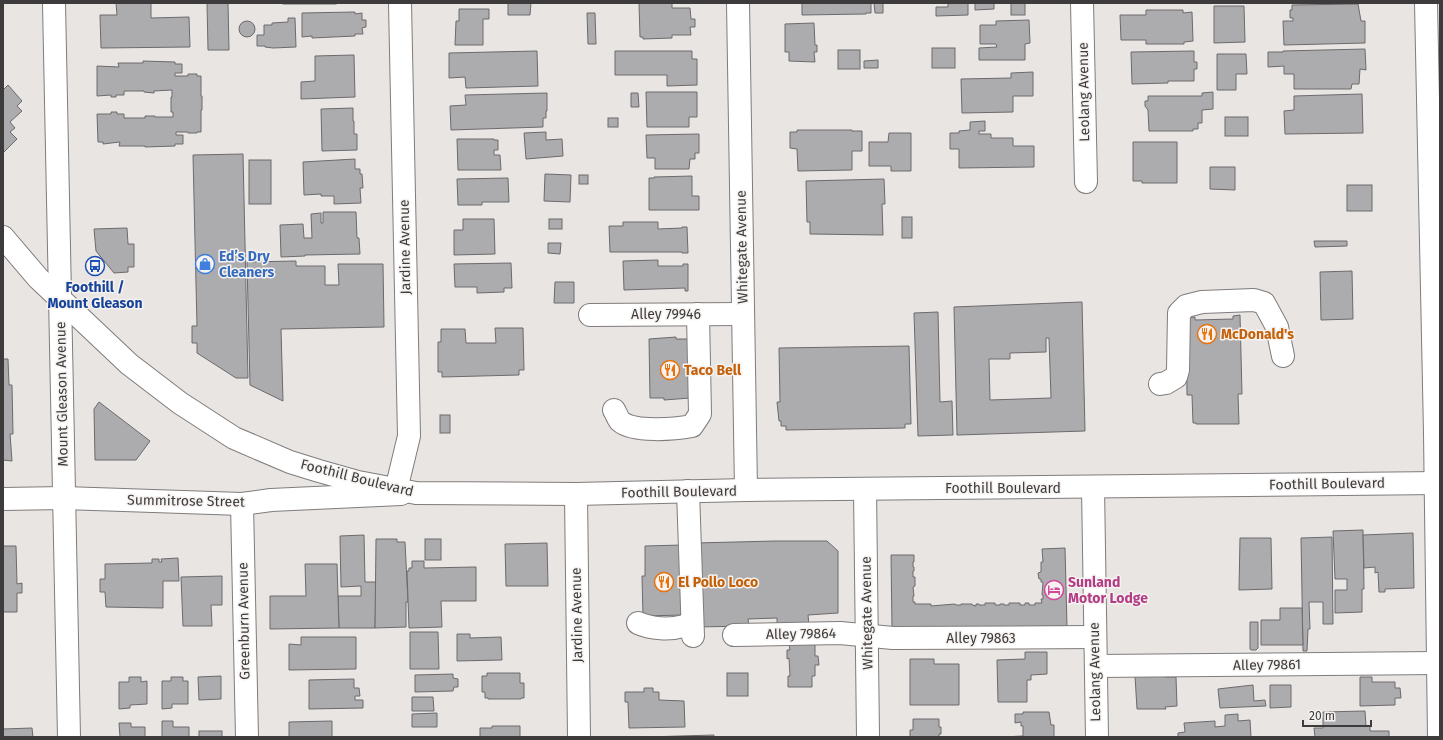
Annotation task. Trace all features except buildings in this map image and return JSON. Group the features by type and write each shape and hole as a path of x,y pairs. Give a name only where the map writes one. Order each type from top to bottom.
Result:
{"street":[{"name":"Mount Gleason Avenue","path":"54,3 69,737"},
{"name":"Jardine Avenue","path":"400,3 409,436 406,492"},
{"name":"Whitegate Avenue","path":"738,3 746,490"},
{"name":"Leolang Avenue","path":"1082,3 1086,182"},
{"path":"1426,3 1434,77 1439,737"},
{"name":"Foothill Boulevard","path":"3,237 38,278 129,364 180,403 234,438 304,467 358,482 406,492 576,494 746,490 1438,483"},
{"path":"1160,384 1166,383 1176,377 1178,370 1179,313 1186,306 1202,302 1254,300 1264,302 1276,327 1283,356"},
{"path":"614,410 620,421 631,427 645,429 692,426 700,414 698,314"},
{"name":"Alley 79946","path":"590,315 743,314"},
{"name":"Leolang Avenue","path":"1093,487 1096,737"},
{"name":"Whitegate Avenue","path":"865,489 868,737"},
{"path":"638,623 644,626 671,628 686,626 692,628 688,491"},
{"name":"Summitrose Street","path":"3,498 64,498 242,504 271,500 406,492"},
{"name":"Jardine Avenue","path":"576,494 579,737"},
{"name":"Greenburn Avenue","path":"242,504 247,737"},
{"name":"Alley 79864","path":"734,635 840,633 867,636"},
{"name":"Alley 79863","path":"867,636 893,638 1095,637"},
{"name":"Alley 79861","path":"1096,666 1438,663"}],"place":[{"name":"Ed’s Dry Cleaners","path":"205,264"},
{"name":"Foothill / Mount Gleason","path":"95,266"},
{"name":"McDonald's","path":"1207,334"},
{"name":"Taco Bell","path":"670,370"},
{"name":"El Pollo Loco","path":"664,582"},
{"name":"Sunland Motor Lodge","path":"1054,590"}]}
